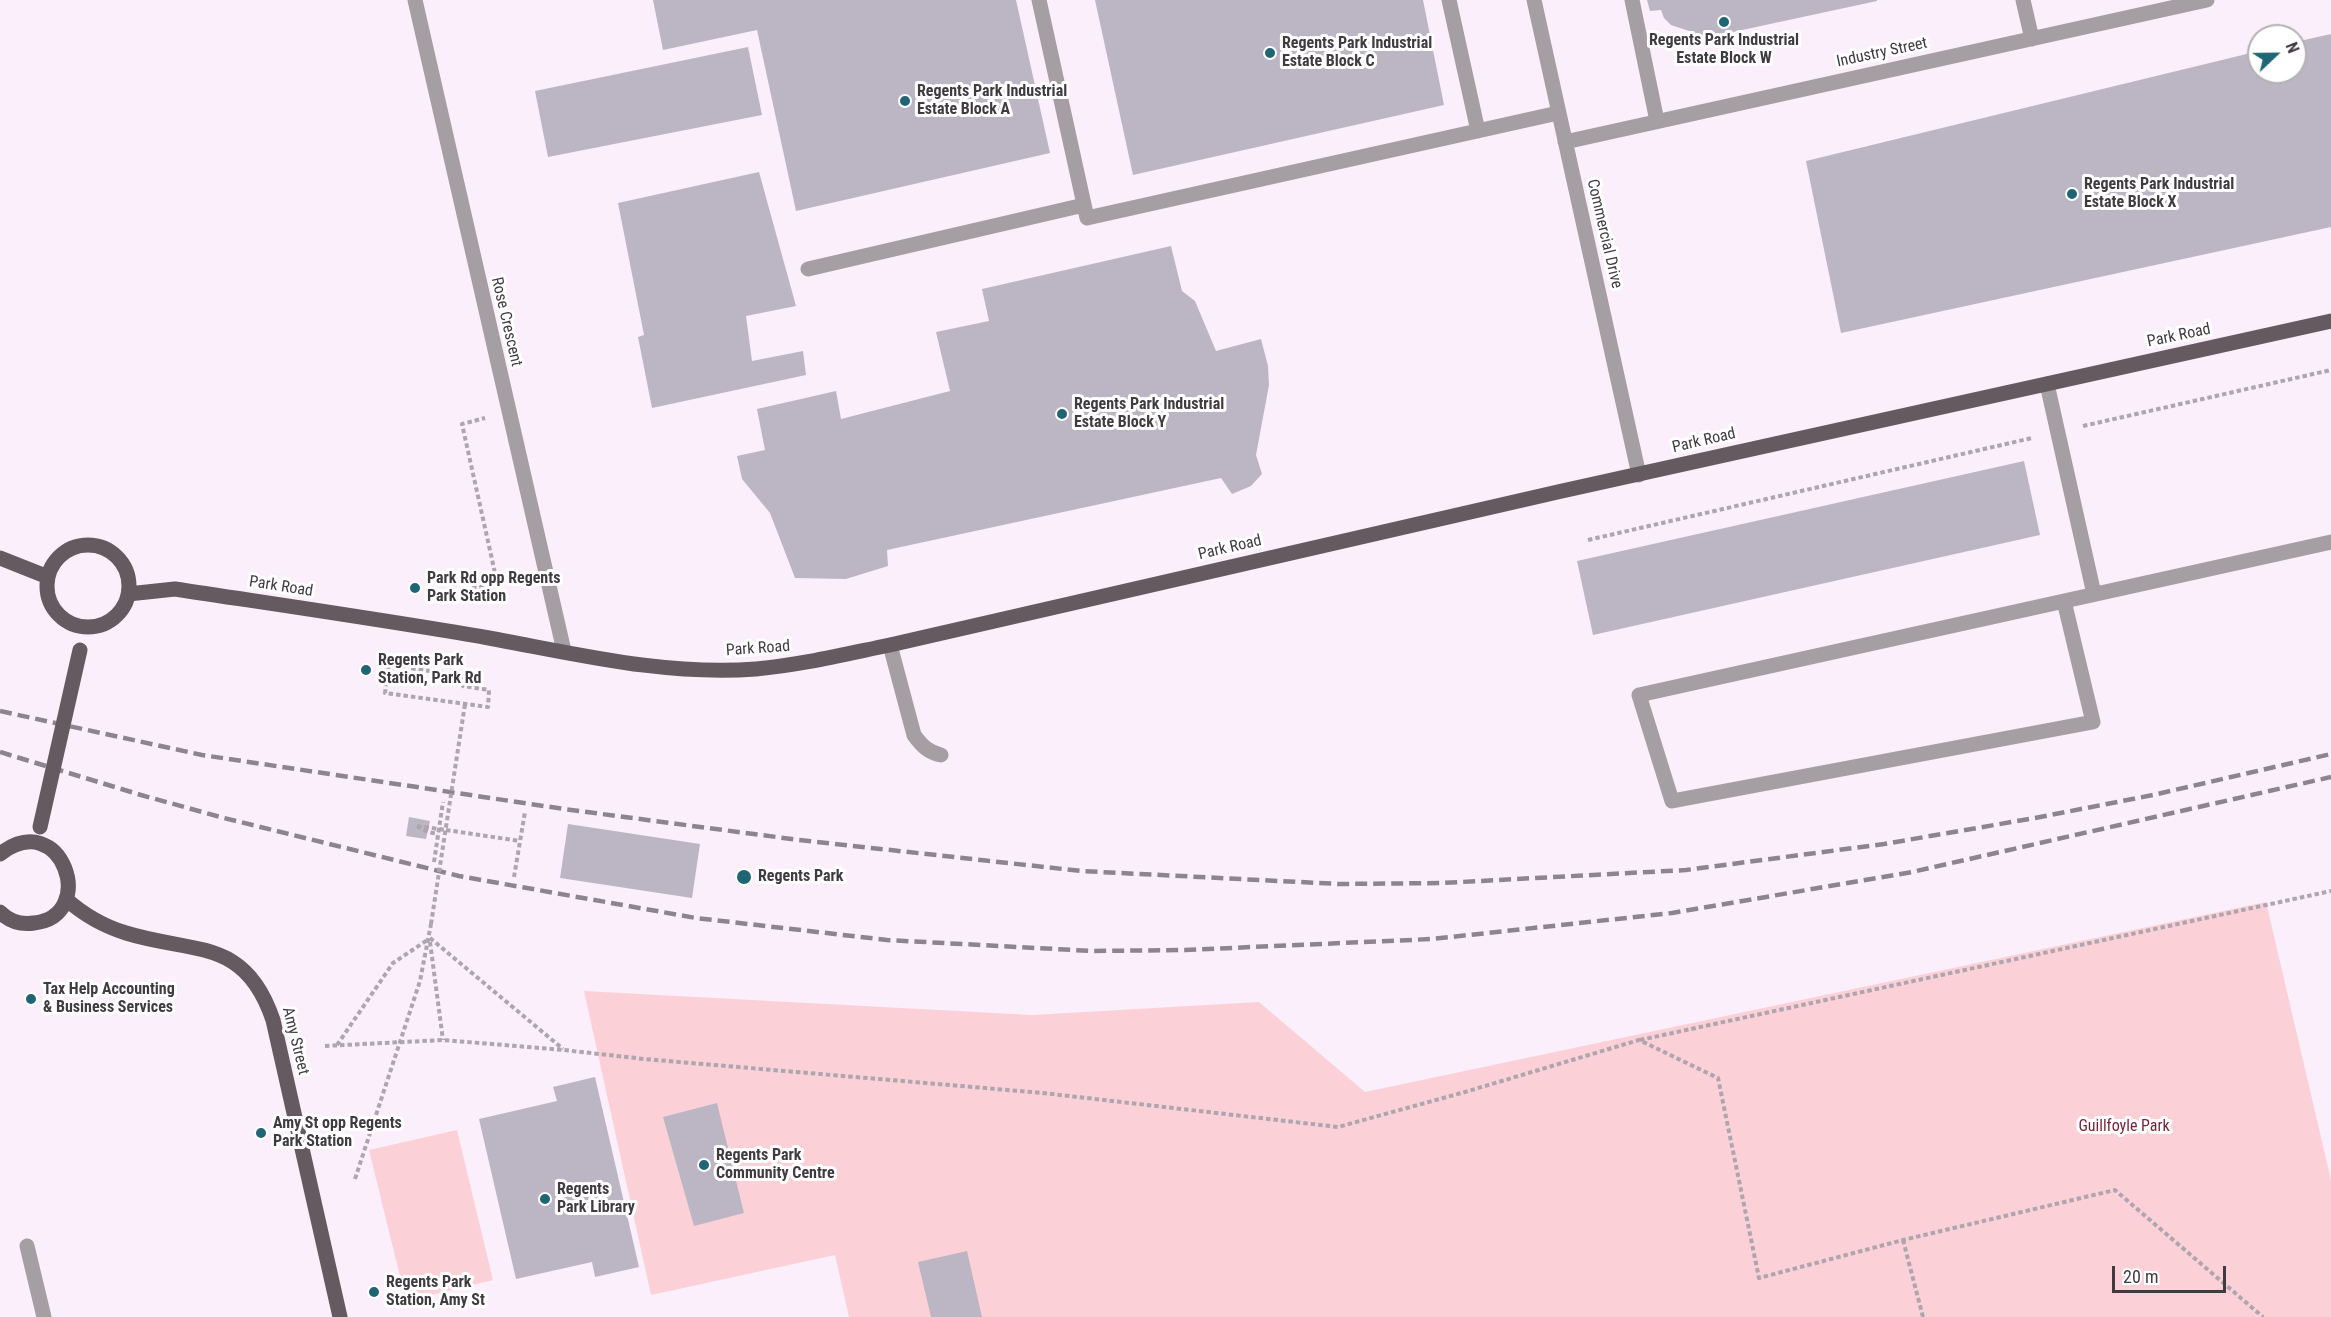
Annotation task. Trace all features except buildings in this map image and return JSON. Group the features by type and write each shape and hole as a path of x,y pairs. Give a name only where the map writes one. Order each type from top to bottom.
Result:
{"main road":[{"name":"Park Road","path":"128,594 175,589 672,668 754,669 808,663 2331,321"},
{"path":"83,545 96,546 108,550 118,558 129,581 128,594 120,612 113,620 94,627 83,627 70,624 51,604 47,591 48,577 60,556 83,545"},
{"path":"0,558 48,577"},
{"path":"37,843 80,650 83,627"},
{"path":"0,854 23,842 37,843 57,855 69,875 66,899 50,918 38,923 25,924 13,921 0,912"},
{"name":"Amy Street","path":"66,899 92,919 118,930 163,942 195,946 221,954 240,966 259,987 267,1001 273,1020 340,1317"}],"street":[{"name":"Rose Crescent","path":"415,0 564,651"},
{"path":"1039,0 1087,218 1558,113"},
{"path":"1449,0 1478,130"},
{"name":"Commercial Drive","path":"1534,0 1639,475"},
{"path":"1632,0 1657,121"},
{"path":"2023,0 2032,39"},
{"name":"Industry Street","path":"1565,142 2207,0"},
{"path":"808,269 1084,205"},
{"path":"2048,384 2094,594"},
{"path":"2064,601 2093,722 1671,801 1639,695 2094,594 2331,542"},
{"path":"890,645 914,735 930,752 941,755"},
{"path":"27,1246 44,1317"}],"path":[{"path":"1588,540 2331,370"},
{"path":"472,587 480,588 495,573 462,424 508,412"},
{"path":"389,665 464,676 463,686 489,690 488,707 465,704 385,693 389,665"},
{"path":"355,1179 420,981 430,938 465,704"},
{"path":"434,861 443,802"},
{"path":"514,877 525,812"},
{"path":"438,834 417,826 520,841"},
{"path":"325,1046 443,1040 1043,1093 1338,1127 1639,1040 2331,891"},
{"path":"430,938 443,1040"},
{"path":"337,1046 393,963 430,938"},
{"path":"430,938 564,1050"},
{"path":"1639,1040 1718,1078 1759,1278 1903,1240 2115,1190 2263,1317"},
{"path":"1903,1240 1923,1317"}],"green space":[{"name":"Guillfoyle Park","path":"2266,902 2331,1180 2331,1317 849,1317 835,1255 651,1295 584,991 1032,1015 1259,1002 1365,1092"},
{"path":"457,1130 493,1280 406,1301 369,1150"}],"railway":[{"path":"0,711 202,755 564,809 799,840 1081,871 1339,884 1442,883 1686,870 1884,844 2035,818 2153,795 2331,754"},
{"path":"0,752 224,818 459,876 696,918 887,940 1092,951 1185,950 1432,939 1672,913 1912,872 2331,777"}],"place":[{"name":"Regents Park Industrial Estate Block W","path":"1724,22"},
{"name":"Regents Park Industrial Estate Block C","path":"1270,53"},
{"name":"Regents Park Industrial Estate Block A","path":"905,101"},
{"name":"Regents Park Industrial Estate Block X","path":"2072,194"},
{"name":"Regents Park Industrial Estate Block Y","path":"1062,414"},
{"name":"Park Rd opp Regents Park Station","path":"415,588"},
{"name":"Regents Park Station, Park Rd","path":"366,670"},
{"name":"Regents Park","path":"744,877"},
{"name":"Tax Help Accounting & Business Services","path":"31,999"},
{"name":"Amy St opp Regents Park Station","path":"261,1133"},
{"name":"Regents Park Community Centre","path":"704,1165"},
{"name":"Regents Park Library","path":"545,1199"},
{"name":"Regents Park Station, Amy St","path":"374,1292"}]}
